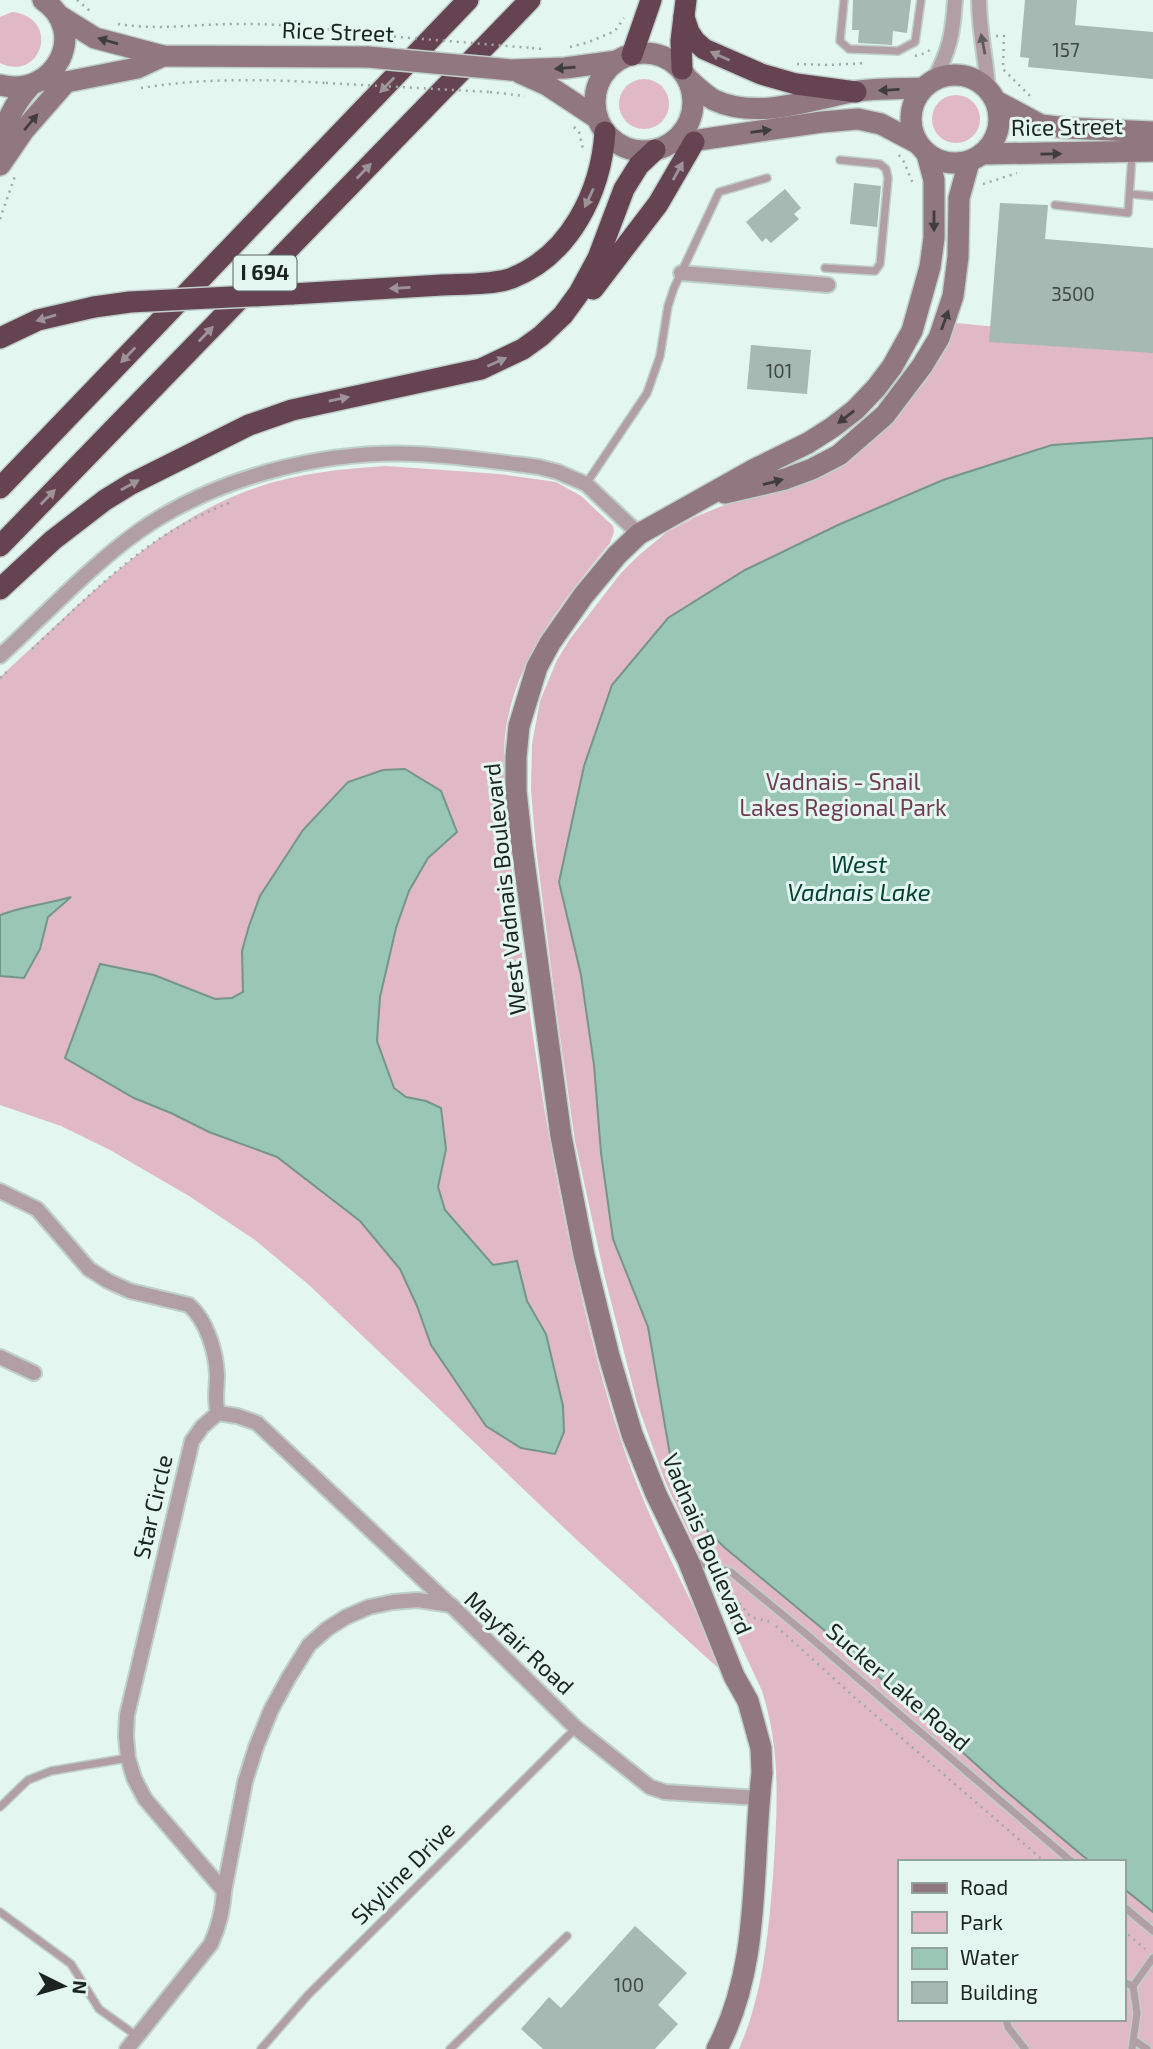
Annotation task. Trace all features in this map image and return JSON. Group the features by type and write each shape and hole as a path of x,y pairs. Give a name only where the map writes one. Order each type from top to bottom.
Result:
{"highway":[{"name":"I 694","path":"0,488 468,0"},
{"name":"I 694","path":"0,546 530,0"},
{"path":"625,58 651,0"},
{"path":"685,8 681,41 685,74"},
{"path":"685,8 689,33 704,49 750,69 796,84 856,92"},
{"path":"0,338 38,320 130,302 508,280 534,268 561,245 577,222 599,176 603,154 601,125"},
{"path":"0,589 53,540 105,499 249,425 304,407 481,369 540,343 557,330 583,302 658,205 694,142"},
{"path":"523,349 563,315 579,293 598,258 624,189 639,165 662,147"}],"street":[{"path":"922,149 912,130 910,115 914,100 946,58 953,32 955,0"},
{"path":"979,0 979,24 985,57 992,95 1000,115 998,130 992,144 976,158 955,164 940,161 881,124 858,119 822,122 641,151 628,149 615,142 601,125 595,102 597,86 605,72 625,58 648,53 664,58 714,100 731,106 782,107 856,92 928,84 948,75 977,79 992,95"},
{"name":"Rice Street","path":"49,5 96,38 163,56 368,57 511,70 565,68 625,58"},
{"path":"0,148 8,117 17,100 54,70 61,57 63,29 49,5"},
{"name":"Rice Street","path":"0,85 16,88 36,83 66,82 137,68 163,56"},
{"name":"Rice Street","path":"511,70 547,85 601,125"},
{"path":"662,147 681,135 688,122 692,107 685,74"},
{"path":"9,167 24,130 66,82"},
{"name":"Rice Street","path":"992,95 1041,125 1153,132"},
{"name":"West Vadnais Boulevard","path":"549,1059 516,791 519,726 537,667 550,643 583,596 617,555 639,534 833,427 855,411 892,368 912,331 930,267 934,239 934,180 922,149"},
{"name":"Rice Street","path":"976,158 1143,151"},
{"name":"West Vadnais Boulevard","path":"706,497 785,479 812,469 839,455 885,415 939,338 950,304 958,257 959,198 976,158"},
{"path":"681,273 828,285"},
{"path":"0,656 109,554 174,509 247,479 321,459 405,454 539,467 565,474 586,484 639,534"},
{"name":"Vadnais Boulevard","path":"549,1059 572,1198 609,1356 632,1434 656,1494 698,1562 734,1676 748,1701 761,1748 762,1773 750,1938 743,1979 718,2049"},
{"path":"0,1191 37,1209 89,1269 108,1281 130,1291 189,1306 197,1312 216,1360 215,1404 218,1413 257,1423 450,1605"},
{"path":"0,1357 34,1373"},
{"name":"Star Circle","path":"218,1413 202,1427 192,1441 127,1715 126,1737 134,1778 145,1799 224,1891"},
{"name":"Mayfair Road","path":"127,2049 211,1944 221,1917 245,1782 276,1699 310,1645 327,1629 369,1607 418,1600 450,1605 576,1728 650,1787 666,1792 759,1798"}],"lane":[{"path":"844,0 840,41 849,49 898,51 915,42 921,0"},
{"path":"1055,205 1128,213 1130,194 1143,151"},
{"path":"825,268 867,272 875,271 880,264 888,178 886,169 880,164 840,160"},
{"path":"586,484 647,393 660,356 668,306 719,192 767,178"},
{"path":"1130,194 1153,196"},
{"name":"Sucker Lake Road","path":"698,1562 731,1572 1070,1860"},
{"name":"Skyline Drive","path":"261,2049 308,1995 576,1728"},
{"path":"0,1807 28,1780 51,1771 128,1758"},
{"path":"1125,1908 1153,1931"},
{"path":"0,1912 71,1964 99,2009 137,2036"},
{"path":"450,2049 568,1936"},
{"path":"1147,2049 1133,2045 1138,2013 1133,1986 1151,1956"},
{"path":"1125,1983 1133,1986"},
{"path":"1006,2021 1007,2027 1025,2049"}],"path":[{"path":"77,0 94,14"},
{"path":"565,48 589,42 615,30 628,11"},
{"path":"113,23 146,28 271,24 552,49"},
{"path":"1004,36 1003,69 1041,106"},
{"path":"132,89 201,81 259,80 490,92 533,98"},
{"path":"573,125 579,132 584,157"},
{"path":"893,149 904,162 915,188"},
{"path":"0,219 9,167"},
{"path":"978,192 983,184 1027,170"},
{"path":"27,653 116,573 157,541 208,512 238,499"},
{"path":"0,678 9,670"},
{"path":"698,1562 751,1617 771,1622 1043,1860"},
{"path":"1125,1932 1151,1956"}],"green space":[{"path":"12,12 28,17 37,25 41,36 35,57 26,64 14,67 0,63 0,17"},
{"path":"644,79 662,86 669,104 662,122 644,129 626,122 619,104 626,86"},
{"path":"956,95 973,102 980,119 973,136 956,143 939,136 932,119 939,102"},
{"name":"West Vadnais Lake","path":"956,323 1153,342 1153,2049 739,2049 759,1986 769,1921 777,1806 773,1737 762,1691 665,1481 637,1403 604,1274 575,1141 557,1015 531,790 532,744 540,701 557,660 621,573 667,532 727,504 770,493 898,415 939,361"},
{"path":"386,466 499,474 556,482 581,496 613,526 610,543 560,607 532,651 521,675 506,727 504,797 524,972 541,1089 562,1204 591,1335 611,1407 637,1483 727,1676 579,1542 309,1285 255,1240 189,1196 110,1150 61,1126 0,1105 0,677 119,569 184,522 219,503 255,488 287,479 337,470"}],"water":[{"name":"West Vadnais Lake","path":"1153,438 1153,1912 1125,1890 1125,1860 1088,1860 1083,1856 1001,1787 865,1664 724,1547 678,1501 648,1327 613,1239 581,975 559,882 584,766 612,685 668,618 745,570 838,525 943,480 1052,445"},
{"path":"405,769 441,791 457,832 428,858 409,891 396,928 380,997 377,1041 394,1088 406,1097 426,1101 441,1108 446,1149 438,1187 445,1210 493,1265 517,1261 527,1301 546,1334 563,1406 564,1432 555,1454 521,1448 486,1426 431,1345 400,1269 360,1221 277,1157 209,1132 134,1098 65,1058 100,964 154,975 215,999 232,998 243,992 242,951 260,896 303,830 348,782 383,770"},
{"path":"71,897 48,917 40,949 24,978 0,976 0,915"}],"building":[{"path":"853,0 911,0 907,33 893,31 892,45 858,43 859,30 852,30"},
{"path":"1025,0 1077,0 1075,25 1153,32 1153,79 1028,67 1029,58 1020,57"},
{"path":"854,183 881,186 877,227 850,224"},
{"path":"785,189 801,208 794,214 799,219 771,243 766,238 762,242 746,222"},
{"path":"1000,203 1048,205 1045,239 1153,248 1153,353 989,342"},
{"path":"751,345 811,350 807,394 747,389"},
{"path":"635,1926 687,1973 658,2005 678,2024 655,2049 543,2049 521,2029 549,1997 561,2008"}],"park label":[{"name":"Vadnais - Snail Lakes Regional Park","path":"843,795"}]}
